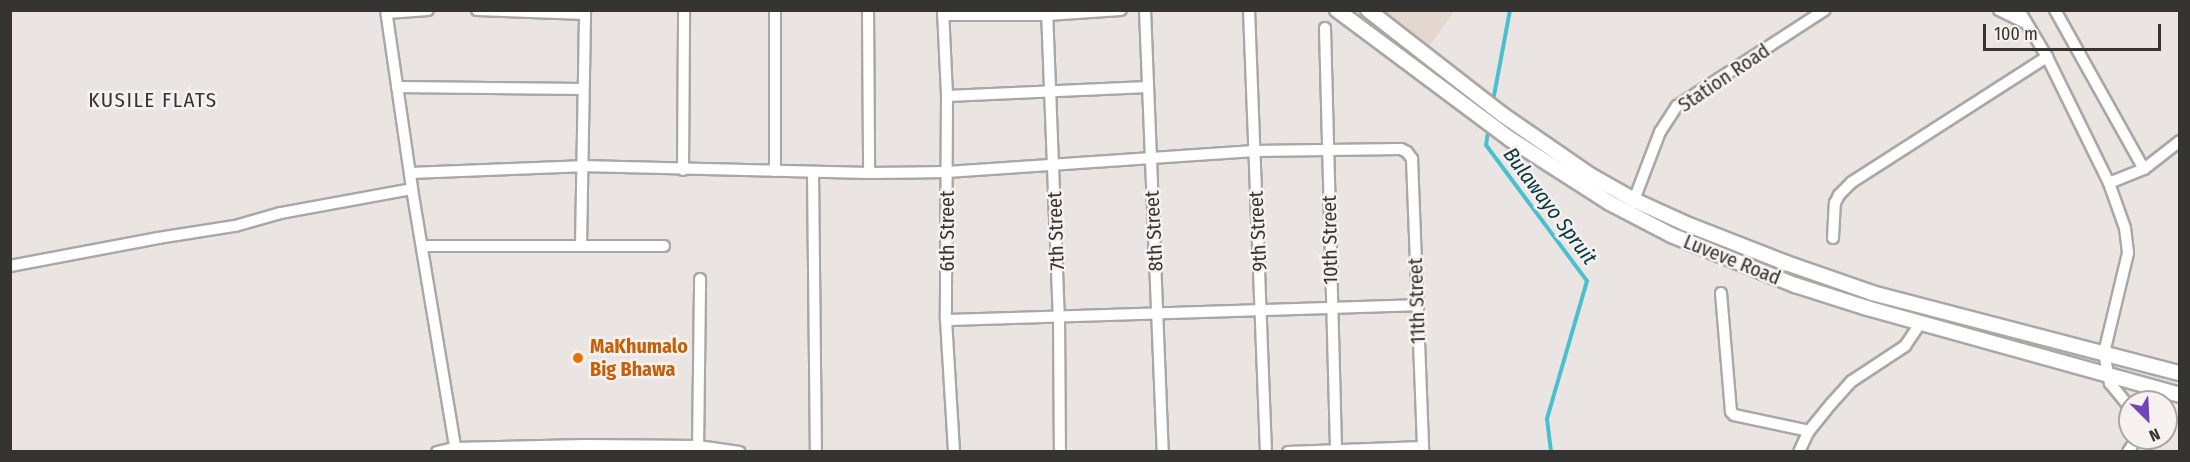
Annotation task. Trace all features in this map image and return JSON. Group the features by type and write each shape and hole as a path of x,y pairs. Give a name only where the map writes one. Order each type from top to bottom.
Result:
{"street":[{"path":"428,10 386,12 412,189 455,450"},
{"path":"477,10 585,12 581,246"},
{"path":"683,170 684,10"},
{"path":"775,10 775,171"},
{"path":"868,10 869,173"},
{"path":"943,13 1121,10"},
{"name":"8th Street","path":"1145,10 1163,452"},
{"name":"9th Street","path":"1249,10 1266,452"},
{"name":"Luveve Road","path":"1337,10 1510,139 1608,202 1671,235 1795,285 1919,325 2180,395"},
{"name":"Luveve Road","path":"1368,10 1503,116 1590,175 1634,200 1786,263 1872,293 2180,373"},
{"name":"Station Road","path":"1634,200 1660,132 1677,106 1825,10"},
{"path":"1999,10 2027,23"},
{"path":"2019,10 2047,57 2109,183 2125,228 2128,253 2104,353 2107,376 2118,391"},
{"path":"2055,10 2144,169"},
{"name":"6th Street","path":"943,13 947,96 946,320 954,452"},
{"name":"7th Street","path":"1047,13 1059,316 1060,452"},
{"name":"10th Street","path":"1325,28 1336,451"},
{"path":"1833,238 1836,203 1839,195 1852,182 2047,57"},
{"path":"397,87 583,89"},
{"path":"947,96 1148,87"},
{"path":"2109,183 2144,169 2180,141"},
{"path":"410,173 581,166 683,170 947,172 1329,148"},
{"name":"11th Street","path":"1329,148 1401,149 1407,152 1412,159 1423,449"},
{"path":"813,172 816,452"},
{"path":"10,266 236,226 281,213 412,189"},
{"path":"422,246 664,246"},
{"path":"698,449 700,279"},
{"path":"1721,293 1731,412 1734,415 1809,431"},
{"path":"946,320 1418,305"},
{"path":"1799,452 1809,431 1852,381 1905,346 1919,325"},
{"path":"437,452 586,448 698,449 740,452"},
{"path":"1288,452 1423,449"}],"shaded area":[{"path":"1373,11 1454,11 1426,51"}],"waterway":[{"name":"Bulawayo Spruit","path":"1493,101 1510,10"},
{"name":"Bulawayo Spruit","path":"1489,126 1486,145 1587,281 1547,419 1551,452"}],"place":[{"name":"MaKhumalo Big Bhawa","path":"578,358"}],"district":[{"name":"KUSILE FLATS","path":"153,100"}]}
